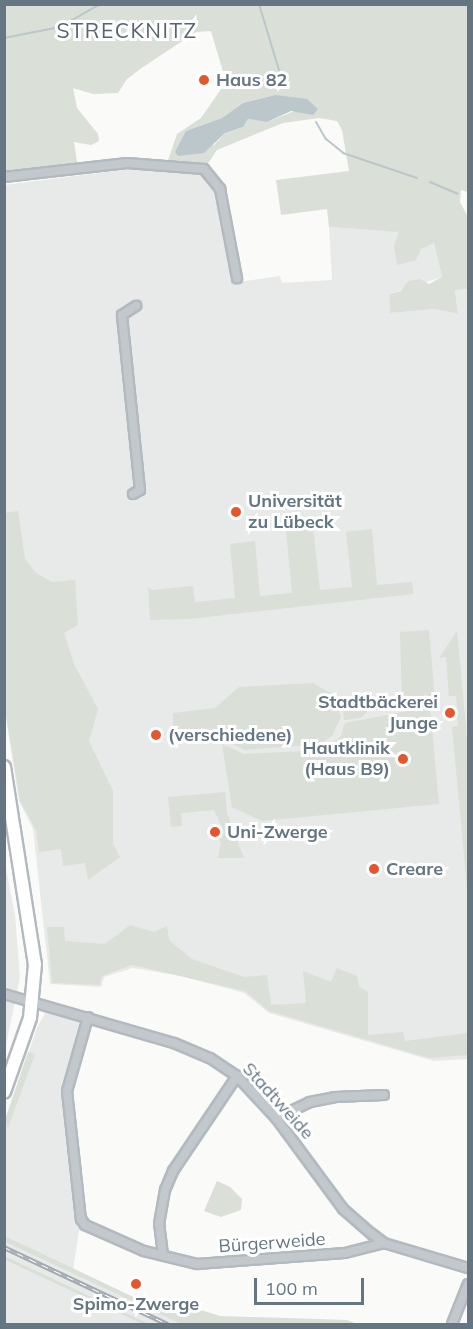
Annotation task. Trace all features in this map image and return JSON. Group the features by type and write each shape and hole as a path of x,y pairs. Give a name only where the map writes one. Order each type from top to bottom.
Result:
{"main road":[{"path":"4,767 7,799 34,941 30,1018 4,1092"},
{"path":"4,1070 31,1001"}],"street":[{"path":"4,177 128,162 204,169 220,189 237,278"},
{"path":"133,494 140,490 122,315 136,306"},
{"name":"Stadtweide","path":"4,994 174,1043 210,1058 237,1076 276,1118 343,1209 384,1243 468,1268"},
{"name":"Bürgerweide","path":"88,1017 67,1085 81,1219 86,1225 163,1256 197,1264 243,1263 345,1253 384,1243"},
{"path":"163,1256 159,1224 165,1190 173,1171 237,1076"},
{"path":"276,1118 318,1100 348,1094 384,1095"},
{"path":"452,1324 468,1284"}],"shaded area":[{"path":"4,5 468,5 468,192 461,190 460,202 468,217 468,289 455,290 458,314 435,309 390,313 389,294 401,291 408,281 420,279 429,284 442,277 434,243 421,249 416,260 397,265 394,246 399,232 329,227 327,209 281,215 276,180 349,171 342,130 337,121 319,118 283,123 217,150 205,168 167,163 177,134 201,118 226,82 211,31 196,32 143,67 127,79 118,93 93,94 73,88 77,108 98,134 99,141 91,145 74,142 78,168 5,177","holes":["275,95 313,115 297,110 267,122 248,119 243,127 225,133 214,145 186,131 222,118 243,103"]},
{"path":"275,95 307,99 318,109 313,115 291,111 267,122 248,119 243,127 225,133 204,153 178,156 175,152 186,131 222,118 243,103"},
{"name":"Universität zu Lübeck","path":"185,167 214,177 238,282 280,276 282,283 332,280 329,227 396,231 400,232 397,238 421,249 434,243 442,277 389,294 390,313 435,309 458,314 455,290 468,289 468,1059 434,1061 269,1013 244,993 181,976 133,968 104,977 101,987 50,984 33,829 19,801 5,711 4,185 131,169"},
{"path":"18,511 25,559 36,573 52,582 75,580 78,625 64,633 74,664 98,709 89,741 113,791 113,844 120,857 88,880 85,863 63,866 61,849 39,852 36,830 20,801 4,703 5,513"},
{"path":"313,527 320,590 352,587 346,532 372,529 377,585 412,582 413,594 189,619 150,620 148,587 152,590 193,586 195,602 235,598 230,544 255,541 260,596 292,593 286,530"},
{"path":"429,630 435,700 402,703 400,632"},
{"path":"457,631 468,748 468,898 452,727 458,726 456,696 449,696 446,657 439,658"},
{"path":"313,683 334,695 341,717 332,736 320,744 245,750 216,736 173,738 173,713 215,708 239,687"},
{"path":"342,701 362,701 367,712 361,718 344,720"},
{"path":"430,707 439,804 262,821 232,807 222,744 244,754 324,750 341,736 345,723"},
{"path":"225,792 227,813 244,858 218,858 221,842 215,837 215,828 222,827 214,810 181,813 182,826 171,827 168,797"},
{"path":"5,863 15,915 20,977 5,1050"},
{"path":"130,925 154,932 167,926 169,940 192,959 244,977 267,975 271,1005 306,1003 303,971 331,982 337,968 357,976 359,987 368,992 368,1035 403,1032 405,1041 468,1033 468,1055 429,1058 269,1011 245,991 132,965 102,976 100,985 52,983 47,927 64,927 65,941 105,944"},
{"path":"49,1006 88,1017 68,1078 81,1219 73,1269 5,1236 5,1120 37,1028"},
{"path":"28,1052 35,1054 8,1128 5,1120"},
{"path":"217,1181 230,1187 242,1199 241,1210 221,1217 204,1211"},
{"path":"5,1236 146,1303 163,1298 220,1316 347,1320 357,1324 181,1324 5,1242"},
{"path":"5,1242 181,1324 150,1324 5,1256"},
{"path":"5,1256 150,1324 142,1324 5,1260"},
{"path":"5,1260 142,1324 5,1324"}],"waterway":[{"path":"4,38 60,27 100,4"},
{"path":"259,4 284,87"},
{"path":"316,122 326,139 343,153 417,178"},
{"path":"430,182 458,194"}],"railway":[{"path":"4,1247 168,1324"}],"place":[{"name":"Haus 82","path":"204,80"},
{"name":"Universität zu Lübeck","path":"236,512"},
{"name":"Stadtbäckerei Junge","path":"450,713"},
{"name":"(verschiedene)","path":"156,735"},
{"name":"Hautklinik (Haus B9)","path":"403,759"},
{"name":"Uni-Zwerge","path":"215,832"},
{"name":"Creare","path":"374,869"},
{"name":"Spimo-Zwerge","path":"136,1284"}],"district":[{"name":"STRECKNITZ","path":"127,30"}]}
